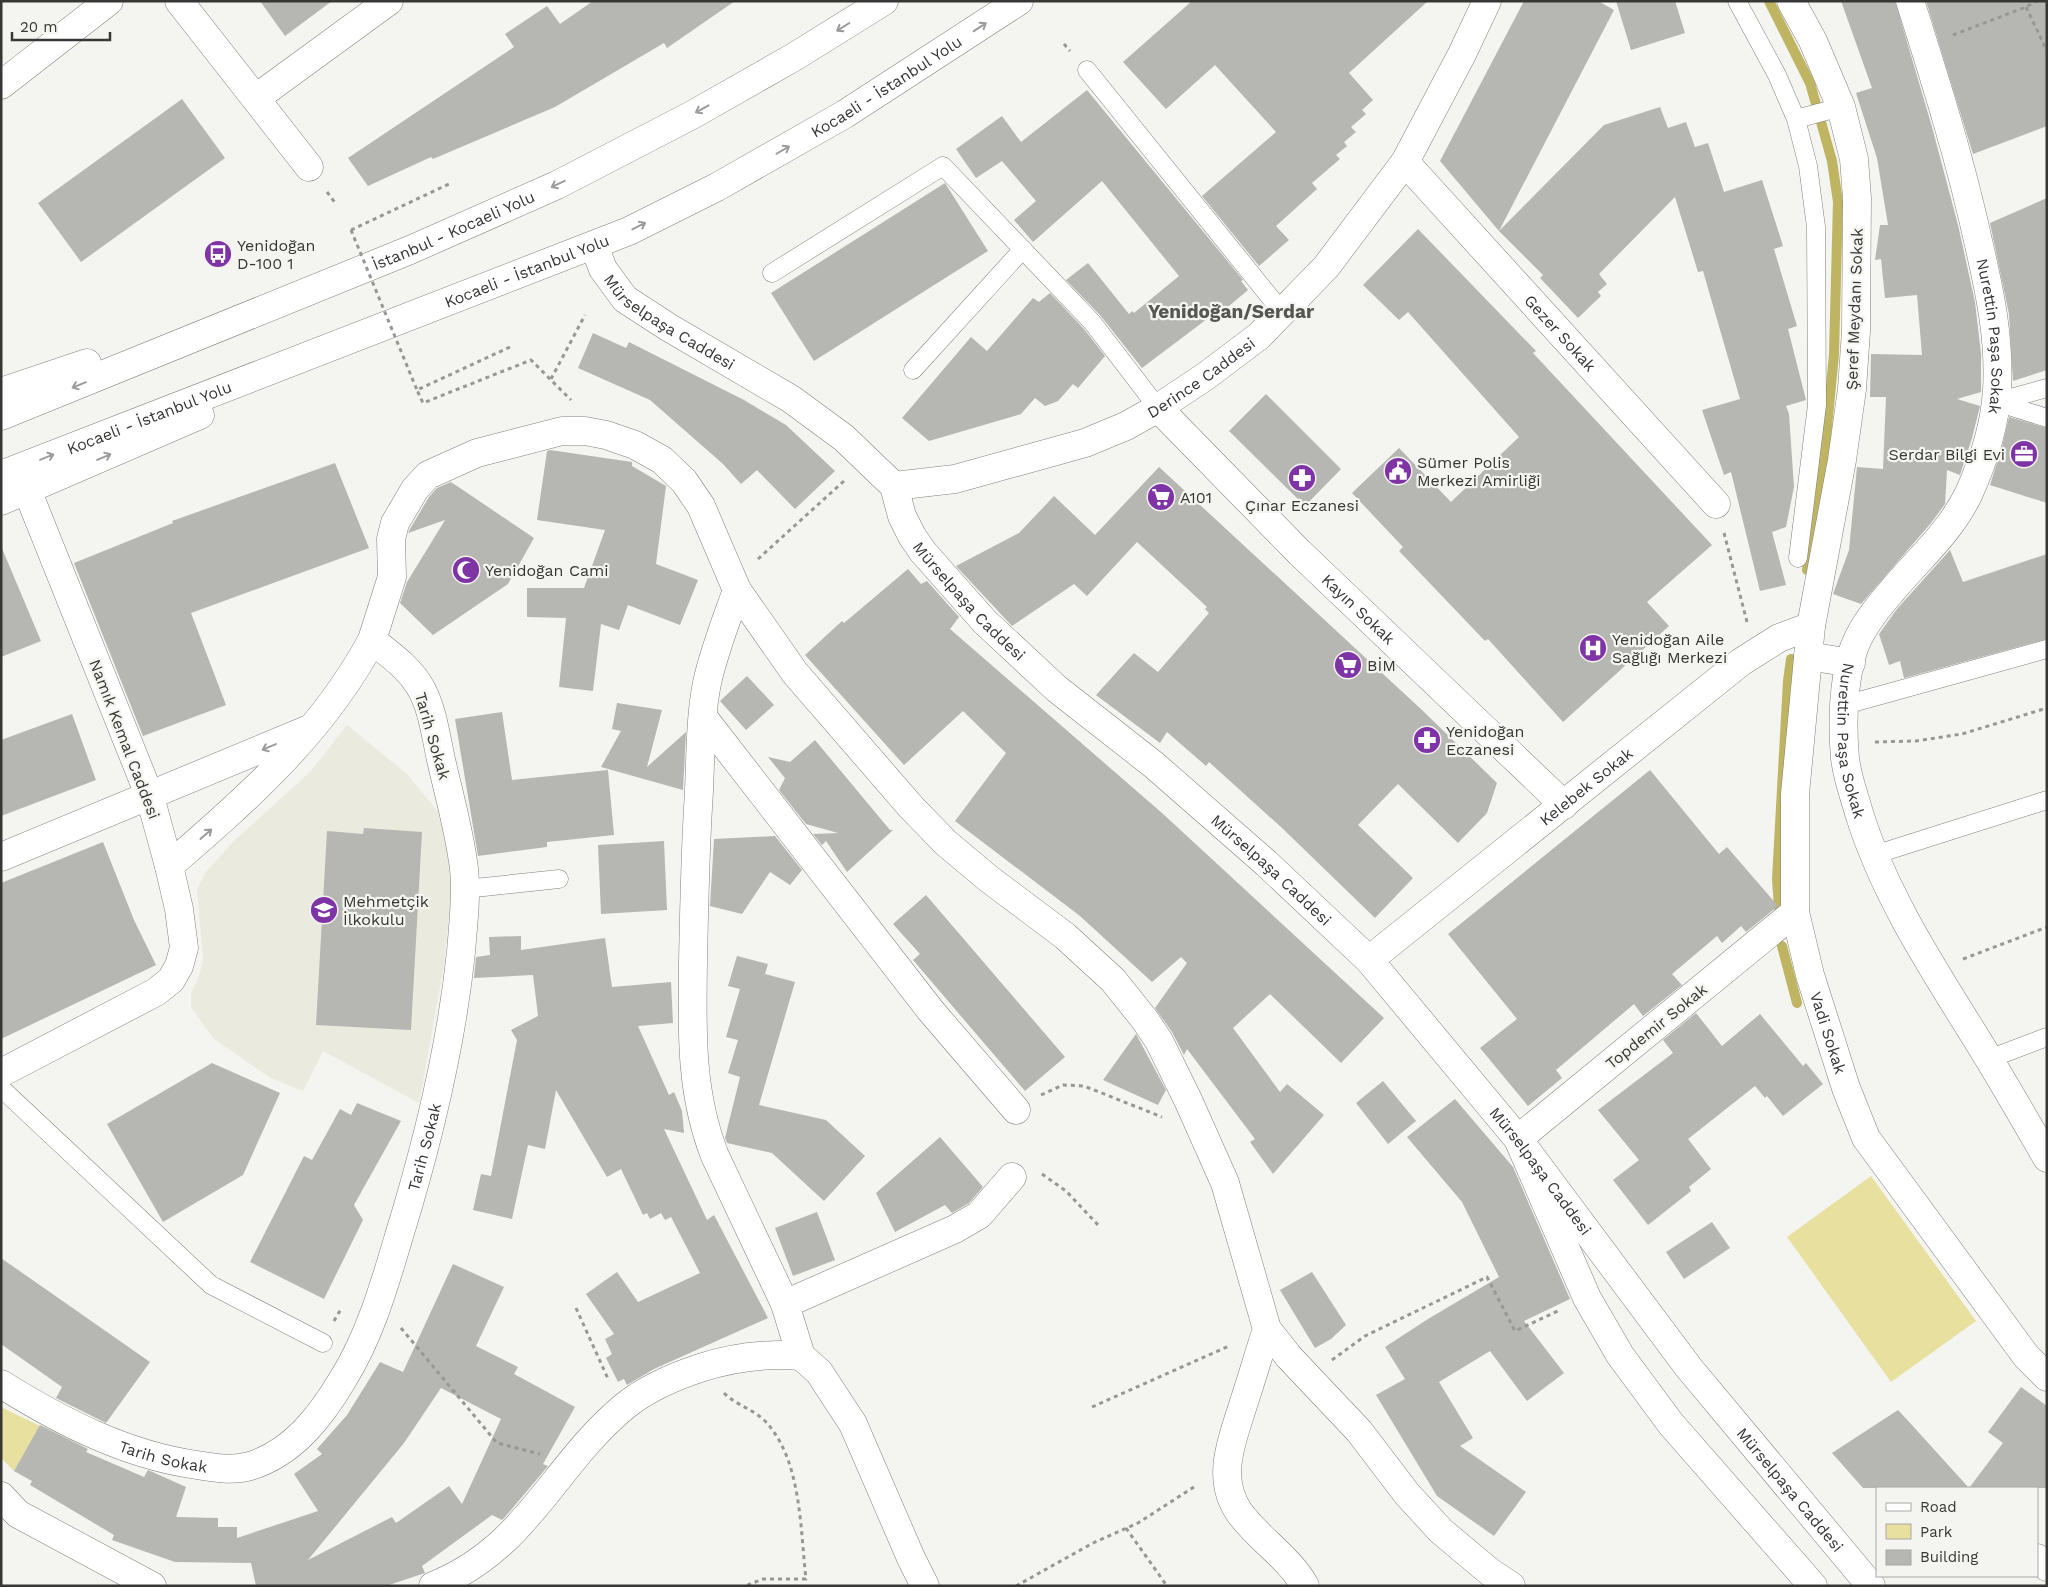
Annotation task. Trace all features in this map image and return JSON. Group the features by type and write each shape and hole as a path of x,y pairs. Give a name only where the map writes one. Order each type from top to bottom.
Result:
{"main road":[{"path":"2,82 109,1"},
{"path":"180,1 309,166"},
{"path":"256,98 389,1"},
{"name":"İstanbul - Kocaeli Yolu","path":"1,416 384,261 557,185 615,156 794,57 884,1"},
{"name":"Kocaeli - İstanbul Yolu","path":"1,475 594,246 717,187 845,114 1019,1"},
{"name":"Derince Caddesi","path":"894,486 955,478 1085,443 1158,408 1206,376 1244,347 1326,267 1365,218 1404,162 1458,62 1487,1"},
{"name":"Şeref Meydanı Sokak","path":"1791,1 1820,57 1840,107 1854,159 1857,198 1856,330 1852,389 1842,460 1811,626"},
{"name":"Nurettin Paşa Sokak","path":"1910,1 1958,156 1993,306 1998,360 1996,402 1992,425 1969,493 1952,523 1932,549 1892,591 1868,621 1853,650 1845,705 1845,759 1852,790 1874,855 1913,935 2047,1158"},
{"name":"Gezer Sokak","path":"1404,162 1716,504"},
{"path":"1,501 594,246"},
{"name":"Mürselpaşa Caddesi","path":"594,246 603,269 625,298 668,328 798,404 844,438 894,486 902,516 912,536 923,552 985,622 1057,688 1154,765 1266,863 1369,960 1518,1139 1689,1368 1872,1586"},
{"path":"1,392 384,261"},
{"name":"Kayın Sokak","path":"1158,408 1299,552 1564,805"},
{"path":"169,866 248,798 313,728 357,668 372,640 392,577 391,539 395,523 415,488 428,475 477,453 523,439 562,431 585,431 606,435 635,445 662,460 684,481 701,506 735,586 795,673 935,832 990,879 1065,936 1128,998 1159,1041 1204,1134 1236,1217 1267,1329 1308,1379 1359,1432 1407,1494 1441,1531 1490,1572 1511,1586"},
{"name":"Namık Kemal Caddesi","path":"1,1073 156,992 172,980 179,966 184,948 179,908 150,797 27,490"},
{"path":"735,586 706,685 703,717 694,894 692,1029 695,1083 705,1131 785,1304 801,1356 819,1372 853,1424 903,1541 925,1586"},
{"name":"Kelebek Sokak","path":"1369,960 1754,652 1779,638 1811,626"},
{"name":"Vadi Sokak","path":"1811,626 1795,794 1795,912 1810,975 1846,1088 1866,1138 2026,1356 2047,1377"},
{"name":"Tarih Sokak","path":"1,1384 29,1402 110,1442 139,1453 180,1463 222,1469 246,1468 265,1461 284,1449 305,1432 324,1409 345,1376 389,1272 416,1181 446,1060 459,972 465,889 464,870 455,820 425,699 420,686 404,665 372,640"},
{"path":"1808,656 1851,663"},
{"path":"703,717 931,1011 1016,1110"},
{"path":"1,857 313,728"},
{"name":"Topdemir Sokak","path":"1518,1139 1795,912"},
{"path":"1518,1139 1587,1298 1620,1355 1643,1389 1813,1586"},
{"path":"785,1304 955,1229 978,1215 996,1198 1012,1177"},
{"path":"1267,1329 1236,1426 1226,1465 1227,1486 1231,1500 1240,1513 1305,1586"},
{"path":"433,1586 450,1579 490,1554 516,1530 572,1462 622,1409 652,1387 704,1367 743,1356 801,1356"},
{"path":"7,1508 152,1586"}],"lane":[{"path":"1737,1 1777,75 1797,118 1808,166 1816,227 1817,395 1798,558"},
{"path":"1086,70 1282,312"},
{"path":"1797,118 1840,107"},
{"path":"772,273 942,166 1092,322 1158,408"},
{"path":"913,370 1023,249"},
{"path":"1996,402 2047,388"},
{"path":"1996,402 2047,418"},
{"path":"1845,705 2047,649"},
{"path":"1874,855 2047,800"},
{"path":"465,889 559,879"},
{"path":"1989,1059 2047,1037"},
{"path":"1,1088 211,1285 323,1344"}],"path":[{"path":"1924,45 2026,8 2037,1"},
{"path":"2026,8 2047,50"},
{"path":"449,184 350,230 423,403 532,360 606,435"},
{"path":"551,379 585,315"},
{"path":"418,390 510,346"},
{"path":"735,586 867,460"},
{"path":"1716,504 1754,652"},
{"path":"1845,744 1916,741 1962,734 2047,708"},
{"path":"1936,972 1987,948 2047,927"},
{"path":"1016,1110 1049,1090 1064,1085 1084,1086 1204,1134"},
{"path":"1043,1175 1066,1191 1099,1226"},
{"path":"1308,1379 1365,1336 1488,1277 1515,1331 1587,1298"},
{"path":"378,1301 498,1443 572,1462"},
{"path":"576,1308 622,1409"},
{"path":"1092,1407 1267,1329"},
{"path":"704,1367 719,1388 732,1401 750,1409 765,1421 779,1440 792,1469 806,1579 763,1579 745,1586"},
{"path":"1016,1586 1093,1543 1126,1528 1169,1503 1226,1465"},
{"path":"1126,1528 1168,1586"}],"shaded area":[{"name":"Mehmetçik İlkokulu","path":"347,725 407,774 438,812 453,874 444,965 419,1103 323,1051 303,1091 269,1077 213,1038 191,1007 191,993 199,976 203,960 197,890 205,873 234,841 311,771"}],"green space":[{"path":"1871,1176 1976,1321 1891,1382 1787,1237"},
{"path":"1,1407 40,1426 14,1471 1,1458"}],"building":[{"path":"260,1 332,1 285,36"},
{"path":"593,1 735,1 667,48 664,43 555,107 433,159 431,157 368,186 348,158 514,47 505,34 547,6 560,24"},
{"path":"1192,1 1428,1 1349,73 1373,100 1362,110 1366,114 1351,127 1356,132 1344,142 1347,146 1336,155 1340,159 1312,183 1317,189 1276,226 1289,240 1259,266 1202,196 1276,132 1215,65 1166,109 1123,62"},
{"path":"1524,1 1598,1 1614,10 1499,231 1440,161"},
{"path":"1616,1 1675,1 1685,33 1631,50"},
{"path":"1841,1 1895,1 1932,127 1958,225 1975,302 1981,354 1981,392 1957,399 1980,406 1960,475 1947,470 1945,504 1931,523 1861,604 1833,594 1849,550 1857,467 1883,469 1886,397 1870,397 1871,354 1922,355 1917,295 1885,298 1881,259 1875,260 1880,225 1888,225 1877,158 1856,93 1872,88"},
{"path":"1926,1 2047,1 2047,126 1973,154"},
{"path":"1087,90 1243,280 1241,281 1248,290 1210,322 1207,319 1142,368 1100,315 1066,280 1088,263 1129,314 1132,311 1134,313 1179,276 1102,181 1033,242 1014,220 1036,201 1002,161 976,178 956,149 1002,116 1021,142"},
{"path":"182,99 225,158 81,262 38,203"},
{"path":"1660,107 1668,128 1686,122 1695,147 1708,143 1724,192 1762,180 1783,246 1774,249 1797,326 1788,329 1806,400 1786,406 1789,414 1794,487 1786,527 1772,532 1786,585 1760,591 1731,472 1724,475 1702,410 1740,399 1703,271 1698,272 1675,197 1599,274 1607,284 1598,292 1601,296 1578,318 1540,278 1543,275 1499,231 1604,125"},
{"path":"945,183 988,251 814,361 771,293"},
{"path":"2047,198 2047,370 2013,381 2009,314 1990,223"},
{"path":"1418,229 1536,351 1533,353 1712,545 1647,602 1669,626 1563,722 1488,639 1485,641 1399,551 1403,547 1352,493 1399,448 1451,502 1519,437 1408,312 1399,320 1363,285"},
{"path":"1050,293 1084,329 1105,356 1078,388 1073,384 1058,401 1045,406 1035,398 1021,414 929,441 902,418 971,337 987,351 1033,298 1039,302"},
{"path":"593,333 626,348 629,342 744,400 786,425 835,471 795,509 757,470 741,484 723,464 650,400 578,368"},
{"path":"1266,394 1341,469 1305,506 1229,431"},
{"name":"Serdar Bilgi Evi","path":"2009,417 2047,428 2047,503 1990,485"},
{"path":"547,451 632,462 632,466 666,486 656,564 698,580 680,625 628,605 619,630 601,624 593,691 559,687 566,618 527,617 527,588 584,588 605,530 537,520"},
{"path":"335,463 369,548 191,613 226,705 143,736 74,563 173,523 172,521"},
{"path":"1159,467 1422,710 1497,783 1487,813 1458,843 1398,784 1358,825 1413,878 1375,918 1281,827 1209,762 1206,766 1167,732 1160,743 1096,695 1134,653 1158,672 1209,613 1205,609 1207,607 1137,542 1087,596 1074,584 1012,626 956,566 1019,533 1054,496 1095,535"},
{"name":"Yenidoğan Cami","path":"451,482 534,538 508,584 433,635 400,603 407,582 445,520 408,533 429,497 437,488"},
{"path":"1,546 41,641 1,657"},
{"path":"1950,550 1963,582 2047,554 2047,639 1904,678 1900,661 1889,665 1879,634 1897,609"},
{"path":"908,569 921,584 927,581 959,617 950,629 1162,813 1384,1018 1341,1063 1270,994 1233,1028 1280,1092 1287,1084 1324,1115 1273,1174 1250,1142 1255,1139 1187,1049 1184,1055 1172,1032 1155,1008 1187,963 1181,957 1152,982 1080,916 955,821 1006,753 963,711 904,765 805,655 842,621 844,623"},
{"path":"747,676 774,705 746,730 720,701"},
{"path":"617,703 662,710 647,767 686,732 683,790 601,767 621,731 612,729"},
{"path":"502,712 512,780 608,770 614,835 547,842 547,847 478,856 455,719"},
{"path":"72,714 96,780 1,816 1,740"},
{"path":"815,740 890,830 893,830 847,872 826,841 822,845 813,834 838,833 806,824 779,790 785,778 768,757 790,762"},
{"path":"1650,770 1719,854 1727,847 1778,906 1746,932 1741,926 1722,943 1717,936 1672,974 1682,985 1643,1016 1634,1004 1556,1070 1562,1078 1528,1106 1480,1048 1517,1019 1448,934"},
{"path":"364,828 422,832 411,1030 316,1025 327,831 363,834"},
{"path":"775,836 802,870 790,885 770,872 742,914 710,906 714,839"},
{"path":"664,841 667,910 601,914 598,845"},
{"path":"103,842 134,920 156,965 1,1039 1,883"},
{"path":"926,895 1065,1057 1025,1091 913,960 920,954 893,924"},
{"path":"521,936 521,950 605,938 612,987 671,982 673,1023 638,1026 669,1095 674,1092 682,1111 684,1133 664,1129 707,1220 714,1215 768,1318 654,1369 627,1385 624,1379 618,1382 606,1358 612,1354 605,1339 614,1334 586,1294 617,1272 638,1302 700,1273 671,1217 665,1220 661,1213 650,1219 647,1213 643,1215 621,1169 607,1177 556,1090 545,1149 528,1145 512,1219 473,1210 481,1174 491,1176 517,1040 511,1030 538,1016 533,975 474,978 476,957 490,955 489,937"},
{"path":"737,956 768,964 765,974 795,982 759,1105 826,1120 865,1156 824,1201 772,1153 727,1143 725,1138 740,1077 728,1073 738,1040 726,1037 740,989 728,986"},
{"path":"1696,1013 1722,1046 1760,1014 1803,1066 1806,1063 1823,1084 1783,1116 1767,1096 1765,1098 1755,1086 1688,1139 1711,1169 1689,1187 1691,1191 1648,1225 1613,1180 1639,1160 1598,1110 1673,1053 1663,1040"},
{"path":"1136,1034 1166,1090 1158,1105 1103,1080"},
{"path":"212,1063 280,1093 243,1175 163,1222 107,1124"},
{"path":"1383,1081 1416,1121 1388,1144 1356,1103"},
{"path":"1455,1099 1513,1167 1570,1299 1524,1321 1564,1373 1527,1401 1490,1351 1439,1382 1473,1438 1460,1446 1526,1492 1494,1536 1437,1496 1376,1395 1405,1379 1385,1347 1499,1277 1462,1202 1407,1137"},
{"path":"357,1103 401,1121 354,1205 363,1220 324,1299 250,1262 304,1156 312,1160 340,1109 351,1115"},
{"path":"940,1137 983,1187 969,1203 952,1213 945,1205 895,1232 876,1193"},
{"path":"817,1212 835,1260 793,1276 775,1228"},
{"path":"1712,1222 1730,1248 1684,1279 1666,1252"},
{"path":"1,1258 150,1362 106,1423 56,1398 62,1387 1,1344"},
{"path":"453,1264 504,1287 476,1346 518,1367 514,1374 575,1407 543,1464 548,1466 502,1520 492,1515 422,1566 425,1573 386,1586 256,1586 251,1563 175,1562 112,1540 114,1535 30,1485 32,1481 14,1471 40,1425 88,1449 86,1452 144,1477 148,1470 186,1487 176,1517 218,1518 218,1527 237,1527 237,1538 318,1511 294,1474 322,1454 317,1449 347,1415 380,1362 403,1372","holes":["441,1388 501,1419 462,1504 449,1486 396,1523 392,1517 308,1560 404,1443"]},
{"path":"1312,1272 1346,1325 1331,1339 1315,1348 1280,1290"},
{"path":"2021,1387 2047,1406 2047,1488 1970,1487 2003,1443 1988,1432"},
{"path":"1898,1410 1968,1487 1863,1488 1832,1453"}],"waterway":[{"path":"1769,1 1810,83 1832,161 1838,202 1834,354 1825,448 1807,570"},
{"path":"1779,908 1777,879 1788,681 1791,659"},
{"path":"1782,946 1797,1003"}],"place":[{"name":"Yenidoğan D-100 1","path":"218,254"},
{"name":"Serdar Bilgi Evi","path":"2024,454"},
{"name":"Sümer Polis Merkezi Amirliği","path":"1398,471"},
{"name":"Çınar Eczanesi","path":"1302,478"},
{"name":"A101","path":"1161,497"},
{"name":"Yenidoğan Cami","path":"466,570"},
{"name":"Yenidoğan Aile Sağlığı Merkezi","path":"1593,648"},
{"name":"BİM","path":"1348,665"},
{"name":"Yenidoğan Eczanesi","path":"1427,740"},
{"name":"Mehmetçik İlkokulu","path":"324,910"}],"district":[{"name":"Yenidoğan/Serdar","path":"1231,311"}]}
